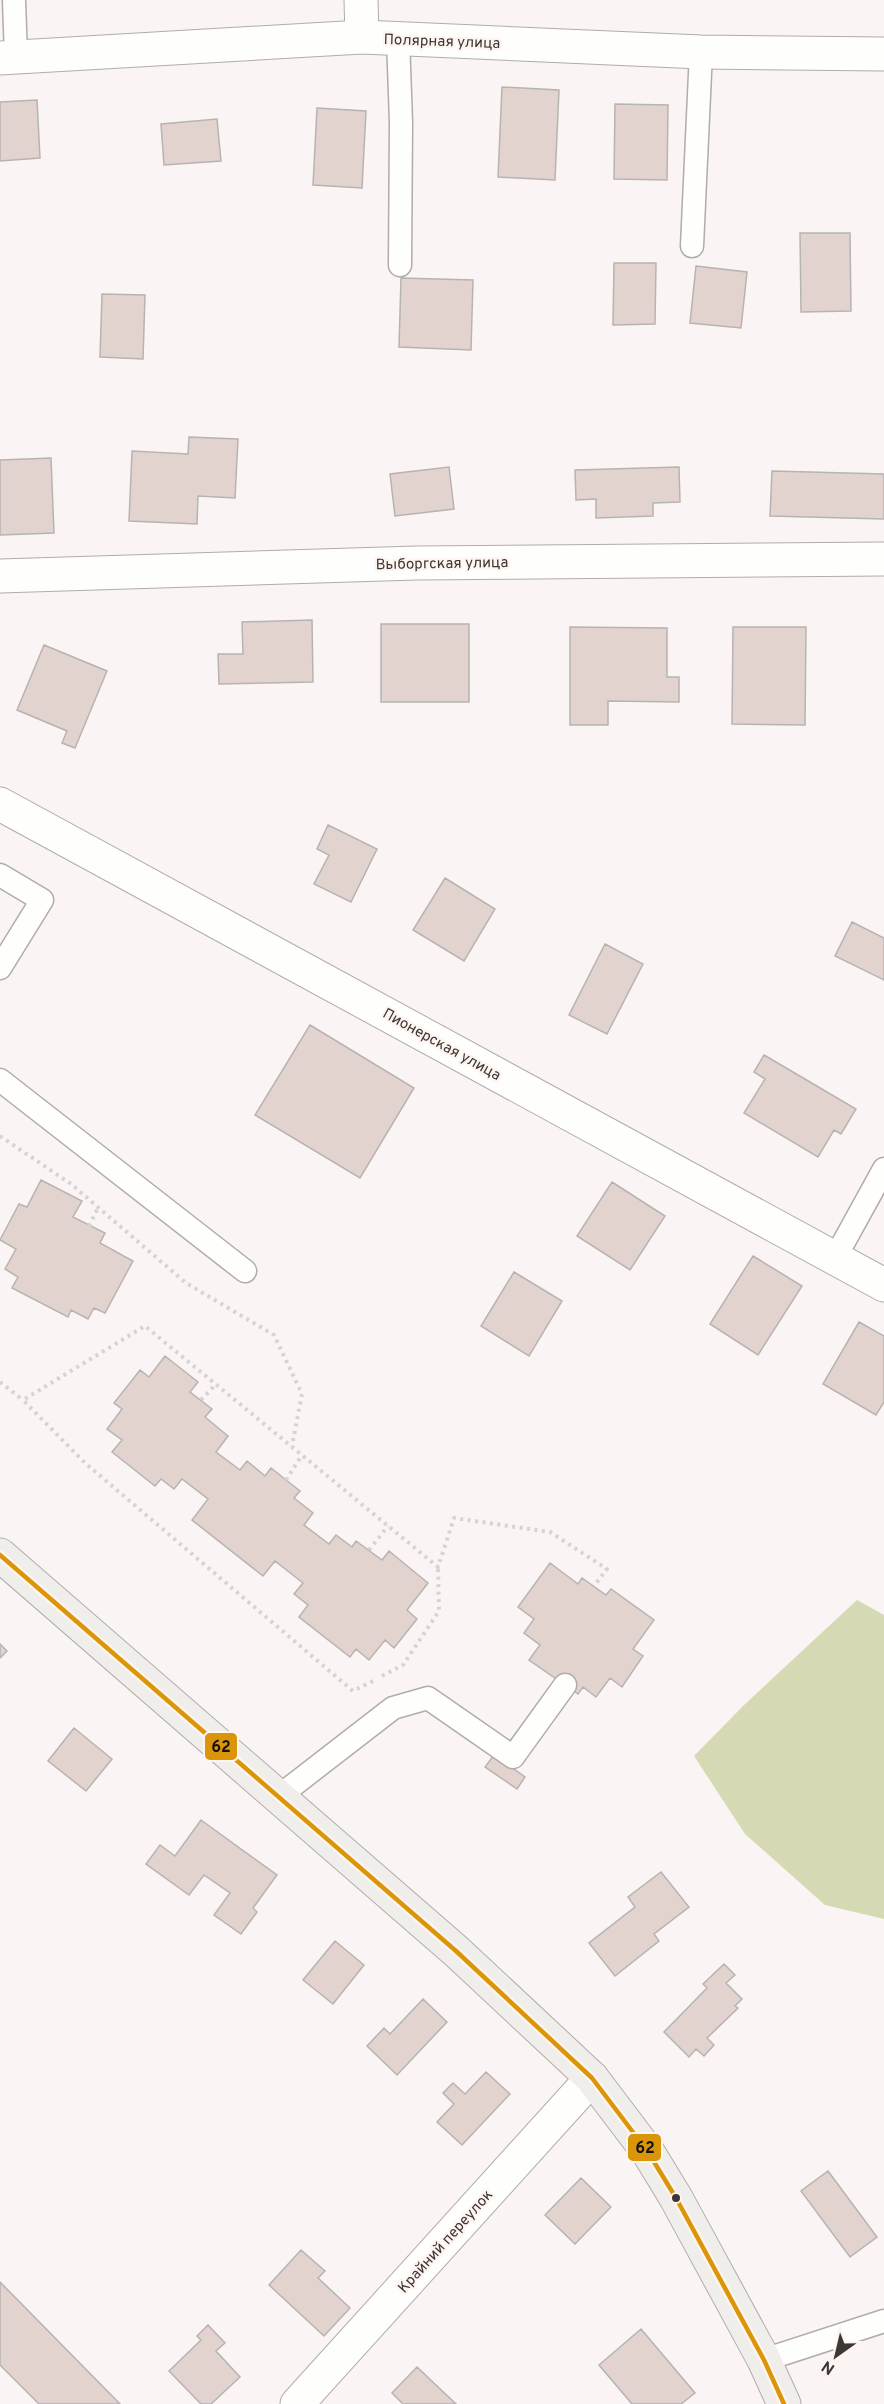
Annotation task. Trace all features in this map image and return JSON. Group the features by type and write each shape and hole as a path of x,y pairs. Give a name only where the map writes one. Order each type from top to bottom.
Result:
{"main road":[{"path":"0,1555 456,1951 592,2078 648,2152 701,2241 764,2360 784,2404"}],"street":[{"path":"361,0 362,38"},
{"name":"Полярная улица","path":"8,57 362,38 701,52 884,54"},
{"name":"Выборгская улица","path":"0,576 416,563 884,559"},
{"name":"Пионерская улица","path":"0,804 884,1285"},
{"name":"Крайний переулок","path":"297,2404 592,2078"}],"lane":[{"path":"8,57 14,0"},
{"path":"398,39 401,122 400,265"},
{"path":"692,246 701,52"},
{"path":"0,874 42,900 0,968"},
{"path":"0,1080 245,1271"},
{"path":"835,1258 884,1169"},
{"path":"278,1797 393,1708 428,1698 513,1758 565,1685"},
{"path":"764,2360 884,2321"}],"path":[{"path":"0,1136 71,1184 186,1283 274,1335 302,1394 292,1447"},
{"path":"89,1226 98,1208"},
{"path":"23,1400 145,1326 438,1567"},
{"path":"0,1383 23,1400 84,1463 353,1691 403,1665 439,1611 438,1567 453,1518 550,1532 607,1569 594,1586"},
{"path":"201,1400 216,1384"},
{"path":"286,1480 302,1455"},
{"path":"369,1550 388,1526"}],"green space":[{"path":"857,1600 884,1615 884,1919 825,1905 745,1834 694,1756 743,1706"}],"building":[{"path":"502,87 559,90 555,180 498,177"},
{"path":"37,100 40,158 0,161 0,102"},
{"path":"615,104 668,105 667,180 614,179"},
{"path":"317,108 366,111 362,188 313,185"},
{"path":"217,119 221,161 164,165 161,124"},
{"path":"800,233 850,233 851,311 801,312"},
{"path":"614,263 656,263 655,324 613,325"},
{"path":"696,266 747,272 741,328 690,323"},
{"path":"401,278 473,280 471,350 399,347"},
{"path":"102,294 145,295 143,359 100,357"},
{"path":"189,437 238,439 235,498 198,496 197,524 129,521 132,451 188,454"},
{"path":"51,458 54,533 0,535 0,460"},
{"path":"449,467 454,509 395,516 390,474"},
{"path":"679,467 680,502 653,503 653,516 596,518 596,499 576,500 575,470"},
{"path":"772,471 884,474 884,519 770,516"},
{"path":"312,620 313,682 219,684 218,654 243,654 242,622"},
{"path":"381,624 469,624 469,702 381,702"},
{"path":"570,627 667,628 667,677 679,677 679,702 608,701 608,725 570,725"},
{"path":"733,627 806,627 805,725 732,724"},
{"path":"44,645 107,671 75,748 62,743 67,731 17,710"},
{"path":"328,825 377,849 351,902 314,884 329,855 317,849"},
{"path":"445,878 495,909 464,961 413,930"},
{"path":"852,922 884,938 884,980 835,956"},
{"path":"605,944 643,964 607,1034 569,1015"},
{"path":"310,1025 414,1088 360,1178 255,1115"},
{"path":"764,1055 856,1109 841,1134 834,1130 818,1157 744,1113 765,1079 754,1072"},
{"path":"41,1180 82,1201 73,1217 105,1233 100,1243 133,1261 105,1313 94,1308 88,1319 71,1310 68,1317 12,1288 18,1277 5,1269 16,1249 0,1240 19,1204 27,1207"},
{"path":"612,1182 665,1216 630,1270 577,1236"},
{"path":"753,1256 802,1286 758,1355 710,1324"},
{"path":"514,1272 562,1301 529,1356 481,1326"},
{"path":"859,1322 884,1336 884,1402 876,1415 823,1384"},
{"path":"165,1356 198,1382 190,1392 212,1409 205,1417 228,1436 216,1452 240,1470 247,1461 265,1476 271,1468 300,1491 294,1498 313,1513 304,1525 329,1544 336,1535 352,1547 356,1541 382,1560 389,1551 428,1583 407,1610 417,1619 394,1648 385,1640 369,1660 356,1649 350,1657 299,1617 308,1605 294,1594 303,1583 275,1561 263,1576 192,1520 208,1499 182,1479 174,1489 161,1479 155,1486 112,1452 122,1440 107,1429 122,1409 114,1403 140,1370 149,1377"},
{"path":"550,1563 578,1584 582,1578 606,1595 611,1589 654,1620 633,1649 643,1656 622,1687 610,1678 596,1697 583,1687 578,1694 529,1660 540,1645 524,1633 534,1619 518,1607"},
{"path":"0,1644 7,1651 0,1658"},
{"path":"74,1728 112,1759 86,1791 48,1761"},
{"path":"494,1755 525,1777 517,1789 485,1767"},
{"path":"201,1820 277,1875 253,1908 257,1912 241,1934 214,1915 230,1893 204,1875 189,1895 146,1864 160,1845 175,1856"},
{"path":"661,1872 689,1907 654,1934 659,1941 615,1976 589,1943 635,1907 628,1897"},
{"path":"335,1941 364,1965 333,2004 303,1980"},
{"path":"724,1964 735,1975 726,1983 742,1999 735,2006 738,2008 707,2038 714,2045 704,2056 696,2049 689,2057 664,2032 707,1988 703,1984"},
{"path":"423,1999 447,2022 397,2075 367,2046 384,2028 390,2034"},
{"path":"486,2072 510,2094 462,2145 437,2122 454,2104 443,2093 453,2083 465,2094"},
{"path":"828,2171 877,2237 850,2257 801,2191"},
{"path":"581,2178 611,2207 575,2244 545,2215"},
{"path":"301,2250 325,2271 318,2278 350,2308 324,2336 269,2285"},
{"path":"0,2282 120,2404 39,2404 0,2365"},
{"path":"208,2325 225,2343 216,2351 240,2377 211,2404 201,2404 169,2371 201,2340 197,2336"},
{"path":"641,2329 695,2393 681,2404 632,2404 599,2365"},
{"path":"417,2367 456,2404 403,2404 392,2393"}],"transit line":[{"name":"62","path":"0,1555 456,1951 592,2078 648,2152 676,2198 764,2360 784,2404"}]}
